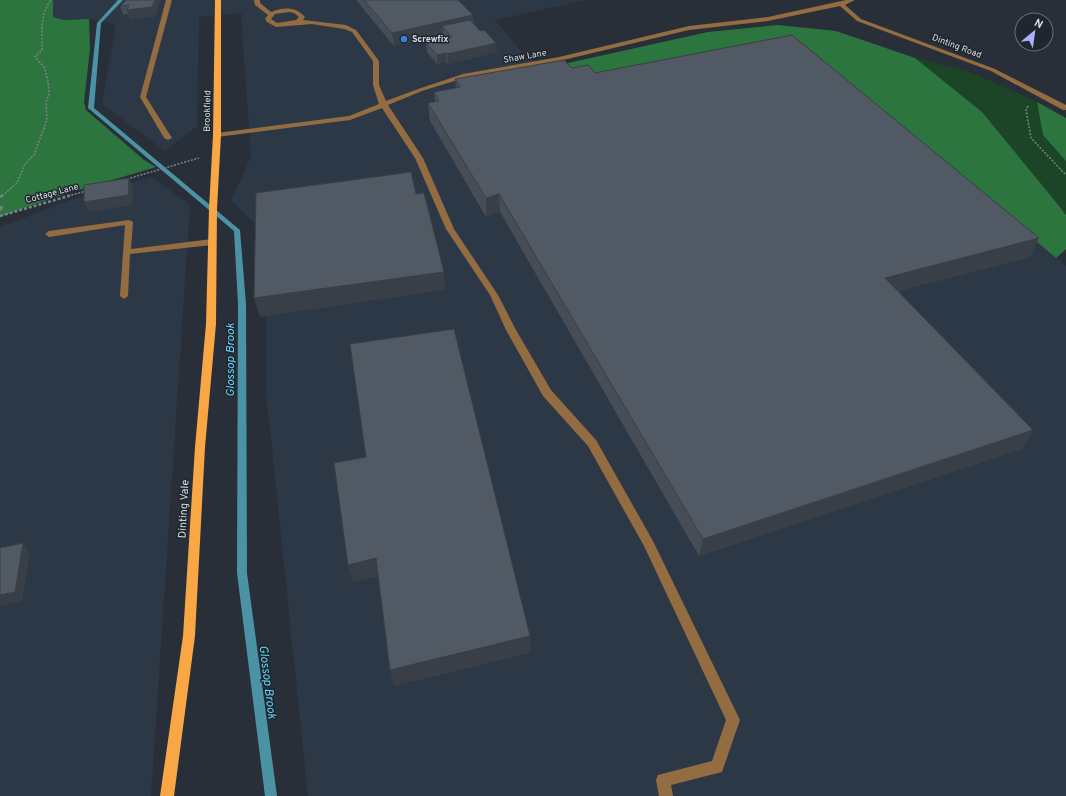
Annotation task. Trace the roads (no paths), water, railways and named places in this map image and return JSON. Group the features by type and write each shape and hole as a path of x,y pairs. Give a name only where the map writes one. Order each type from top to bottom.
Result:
{"main road":[{"name":"Brookfield","path":"212,222 217,135 218,0"},
{"name":"Dinting Vale","path":"167,796 189,636 200,447 211,324 212,222"}],"street":[{"path":"168,138 142,97 169,0"},
{"path":"257,0 257,4 270,14"},
{"name":"Shaw Lane","path":"217,135 350,118 383,104 463,76 559,58 689,28 768,19 841,4 852,0"},
{"name":"Dinting Road","path":"841,4 859,20 993,70 1066,108"},
{"path":"298,22 302,17 296,12 277,11 270,14 268,19 276,25 312,22 346,27 354,31 376,60 376,85 383,104 419,158 450,229 494,295 511,330 548,393 592,443 649,544 733,720 716,767 663,780 666,796"},
{"path":"49,234 130,222 126,252 124,296"},
{"path":"126,252 212,242"}],"waterway":[{"name":"Glossop Brook","path":"121,0 99,23 91,108 237,230 242,304 242,573 271,796"}],"place":[{"name":"Screwfix","path":"404,39"}]}
